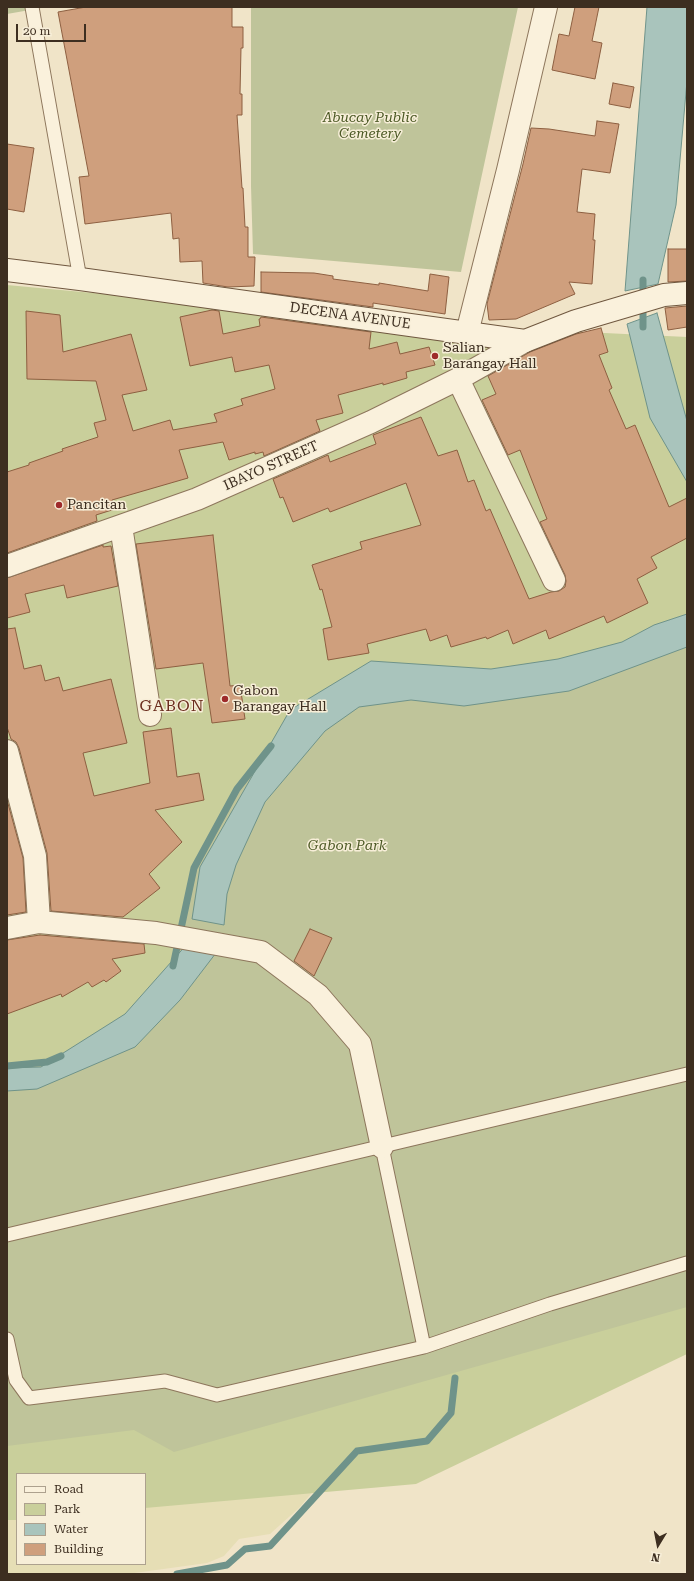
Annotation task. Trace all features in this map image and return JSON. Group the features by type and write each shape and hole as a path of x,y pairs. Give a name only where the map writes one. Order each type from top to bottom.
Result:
{"street":[{"path":"468,333 546,7"},
{"name":"DECENA AVENUE","path":"7,270 525,341 576,321 664,295 687,293"},
{"name":"IBAYO STREET","path":"7,566 197,499 371,422 458,379 525,341"},
{"path":"458,379 554,580"},
{"path":"121,526 150,715"},
{"path":"7,751 35,856 39,922"},
{"path":"7,928 39,922 156,933 261,952 318,995 360,1044 382,1147"}],"lane":[{"path":"32,7 80,279"},
{"path":"7,1235 687,1074"},
{"path":"382,1147 424,1347"},
{"path":"7,1339 16,1380 29,1398 165,1381 217,1394 424,1347 550,1304 687,1263"}],"shaded area":[{"path":"7,1445 338,1462 299,1508 270,1534 239,1539 224,1556 207,1563 127,1574 7,1574"}],"green space":[{"path":"7,7 47,7 7,14"},
{"name":"Abucay Public Cemetery","path":"251,7 518,7 461,272 253,254 251,186"},
{"name":"Gabon Park","path":"7,285 179,301 357,321 687,337 687,1354 416,1484 146,1508 146,1473 16,1473 16,1520 7,1520"},
{"path":"687,613 687,1307 174,1452 134,1430 7,1446 7,1066 47,1061 98,1042 173,969 194,868 237,789 301,706 487,683 619,663"}],"water":[{"path":"647,7 687,7 687,81 676,205 658,284 625,291"},
{"path":"657,313 687,421 687,482 650,418 627,324"},
{"path":"687,614 687,647 569,691 464,706 411,700 359,707 325,731 265,802 236,865 227,894 224,925 192,919 200,867 290,710 371,661 491,669 558,659 622,642 654,625"},
{"path":"188,943 219,949 180,1000 135,1047 37,1089 7,1091 7,1068 41,1067 125,1014"}],"building":[{"path":"86,7 232,7 232,27 243,27 240,94 242,94 242,115 237,115 245,227 248,227 248,257 255,257 254,286 228,287 203,283 202,261 180,262 179,238 173,239 171,213 85,224 79,177 89,176 58,12"},
{"path":"575,7 599,7 592,41 602,43 595,79 552,70 559,34 569,36"},
{"path":"613,83 634,87 630,108 609,104"},
{"path":"597,121 619,124 610,173 582,169 577,212 595,214 592,284 569,282 575,294 516,319 489,320 487,304 531,128 549,129 595,136"},
{"path":"7,144 34,148 24,212 7,209"},
{"path":"668,249 687,249 687,281 668,282"},
{"path":"261,272 314,273 333,276 333,279 379,285 379,283 428,291 430,274 449,277 445,314 373,303 373,307 261,292"},
{"path":"687,306 687,327 668,330 665,308"},
{"path":"212,310 219,311 223,334 260,326 259,319 261,317 371,332 369,349 397,342 400,354 429,347 435,365 406,372 407,378 338,395 343,413 316,420 320,431 264,456 263,452 255,454 255,452 229,460 223,442 179,450 188,478 112,500 115,509 96,515 97,521 7,553 7,472 63,451 62,449 98,437 94,423 106,420 96,381 27,379 26,311 60,315 63,352 131,334 147,390 122,395 133,431 170,420 173,430 217,422 214,414 243,405 241,399 275,389 269,365 235,372 232,357 190,366 180,317"},
{"path":"601,328 608,352 599,355 612,388 609,390 626,429 635,425 669,507 687,498 687,538 651,557 657,568 637,579 648,603 607,623 604,616 549,639 546,630 513,644 508,630 487,639 486,637 451,647 447,635 430,641 426,629 367,644 369,653 328,660 323,629 332,627 322,589 320,590 312,565 362,549 360,542 421,525 406,483 330,512 328,508 293,522 283,497 280,498 273,479 328,455 330,462 376,444 373,435 421,417 438,456 457,450 468,482 474,480 486,511 490,509 529,599 559,591 565,587 565,575 540,522 547,519 520,450 508,455 482,400 496,394 488,376 530,352 576,334"},
{"path":"213,535 230,686 240,685 245,719 212,723 203,663 156,669 136,544"},
{"path":"103,545 103,547 111,546 118,586 67,598 64,585 25,594 30,612 7,618 7,578"},
{"path":"15,628 24,669 41,665 45,681 59,677 63,691 111,679 127,743 83,753 94,796 150,783 143,732 171,728 177,777 199,773 204,800 155,810 182,842 149,874 160,888 123,917 51,911 47,853 19,748 16,742 11,739 7,727 7,629"},
{"path":"7,800 23,858 26,912 7,915"},
{"path":"310,929 332,938 314,976 294,961"},
{"path":"40,935 144,944 145,953 112,959 121,971 106,982 104,980 92,987 88,982 62,997 61,994 7,1014 7,940"}],"waterway":[{"path":"643,280 643,327"},
{"path":"173,966 194,868 237,789 271,746"},
{"path":"7,1066 47,1062 61,1056"},
{"path":"177,1574 227,1565 245,1549 270,1546 357,1451 427,1441 451,1413 455,1378"}],"place":[{"name":"Salian Barangay Hall","path":"435,356"},
{"name":"Pancitan","path":"59,505"},
{"name":"Gabon Barangay Hall","path":"225,699"}],"district":[{"name":"GABON","path":"172,706"}]}
